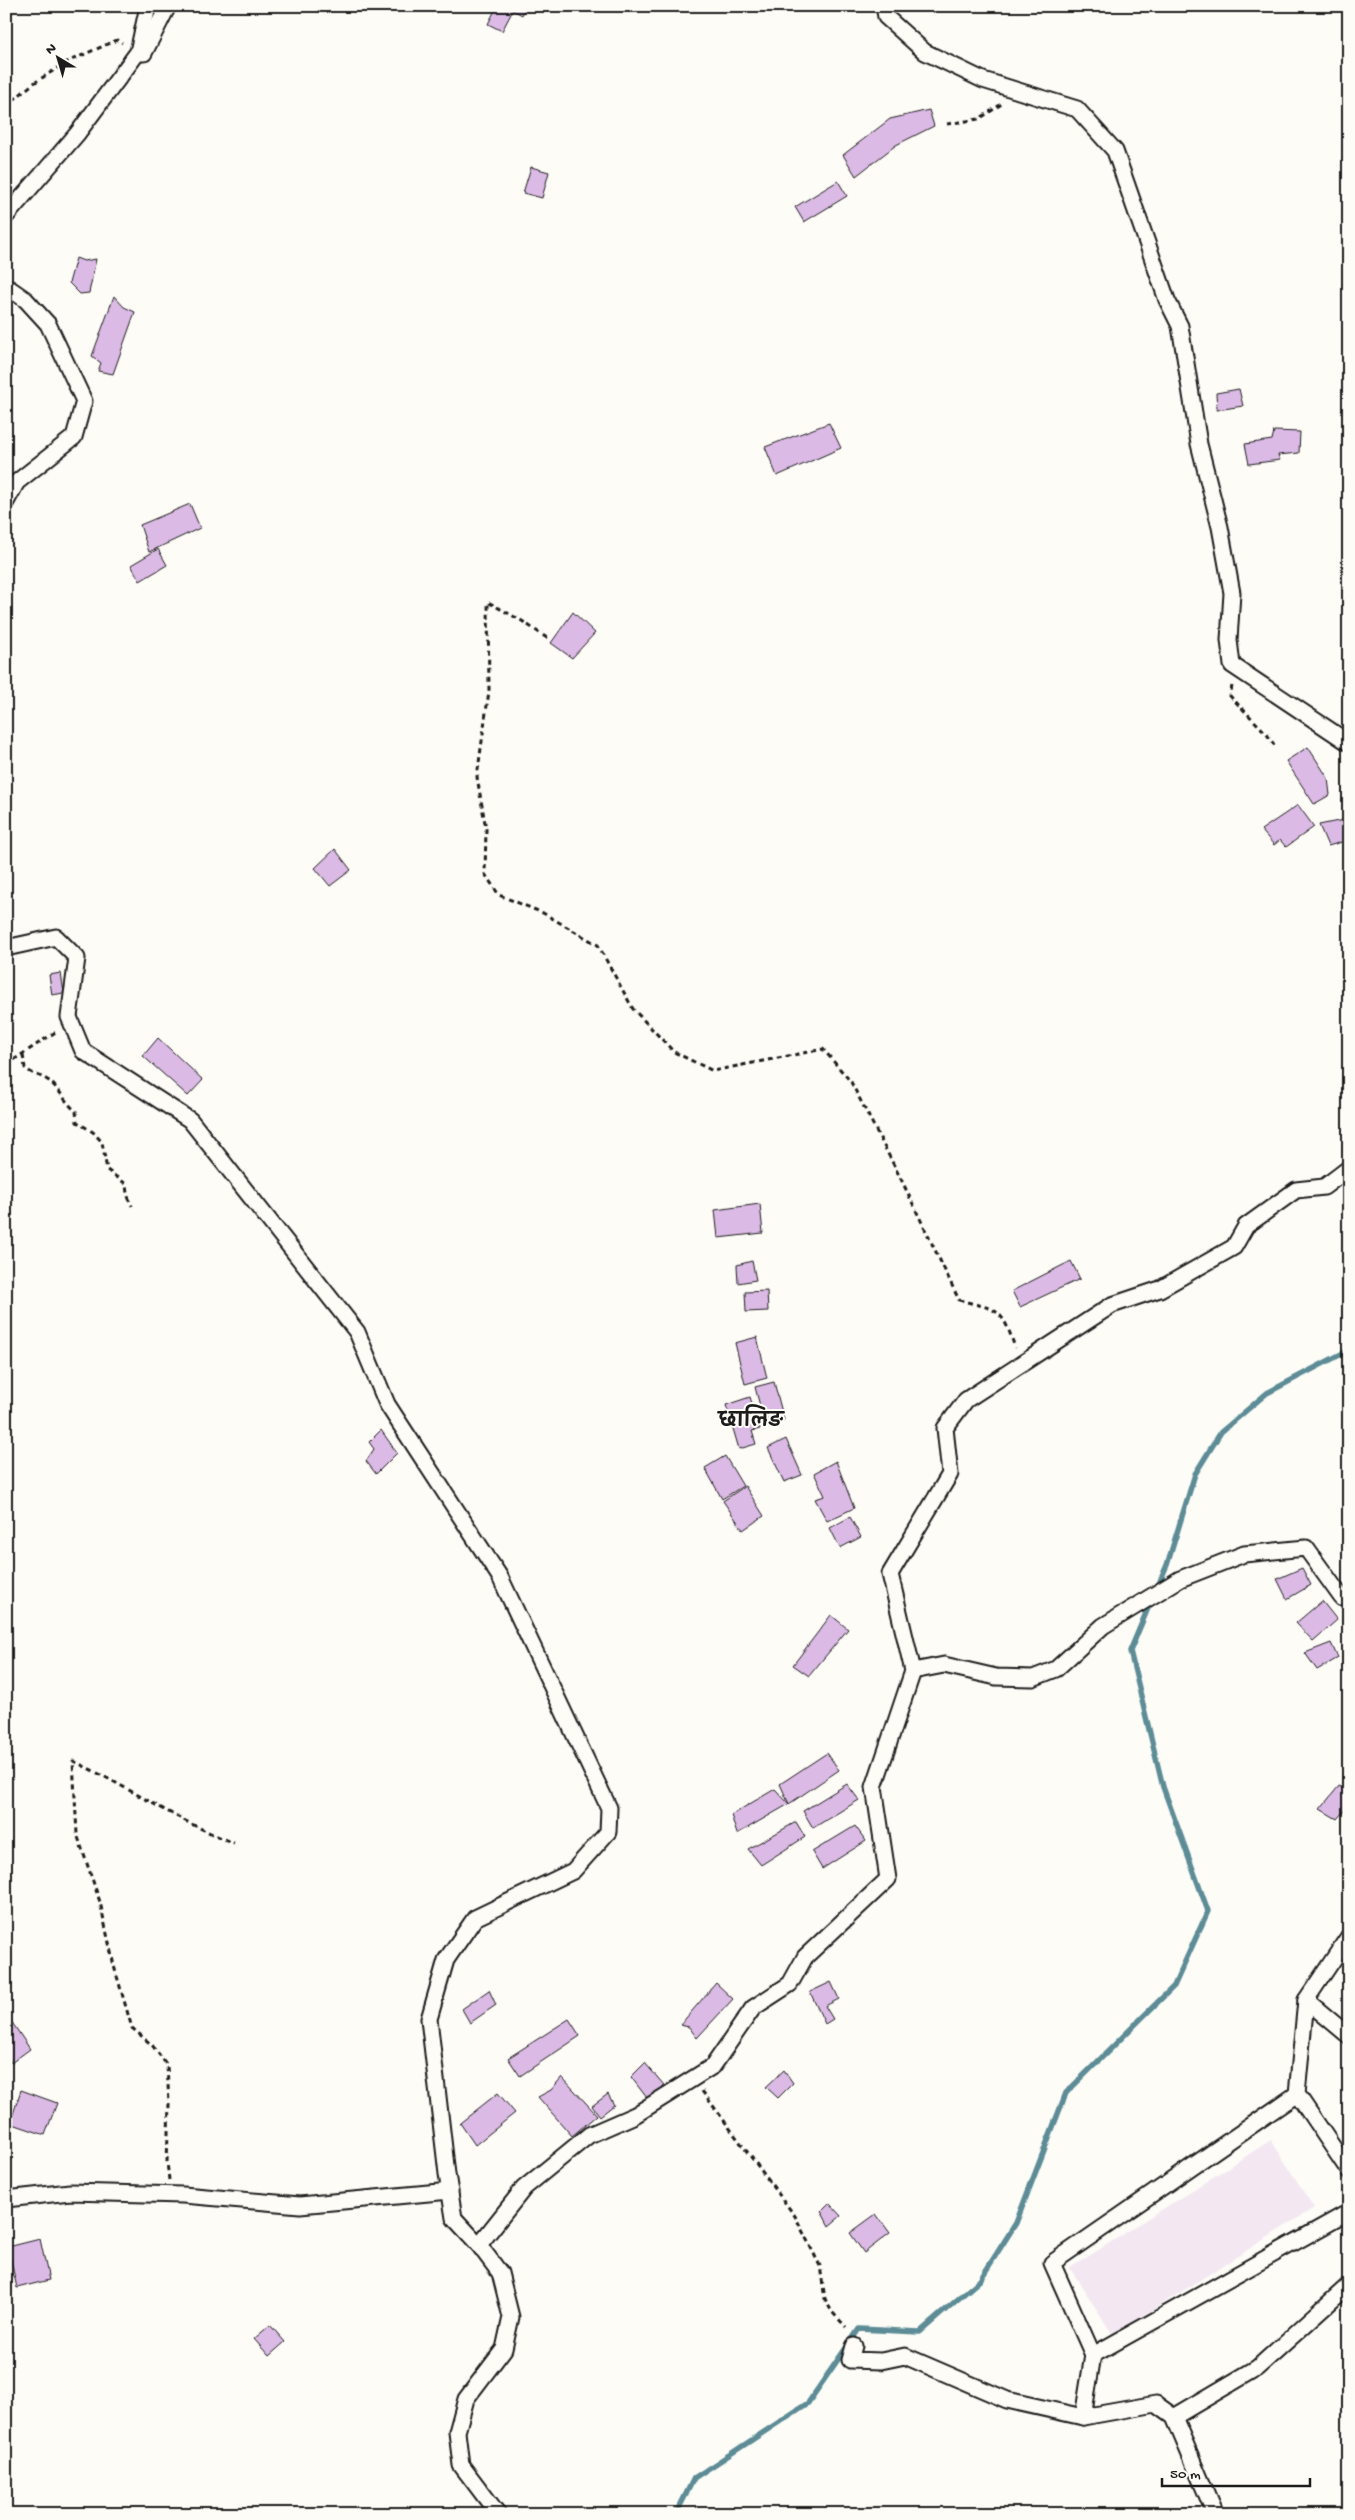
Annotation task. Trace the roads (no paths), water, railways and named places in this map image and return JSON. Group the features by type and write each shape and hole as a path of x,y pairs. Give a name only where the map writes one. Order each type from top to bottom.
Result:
{"street":[{"path":"6,216 77,134 138,52 148,6"},
{"path":"138,52 144,53 168,6"},
{"path":"884,6 886,17 925,52 983,80 1022,90 1077,109 1115,151 1167,300 1180,326 1199,444 1220,527 1232,592 1229,640 1232,665 1349,743"},
{"path":"6,286 26,300 48,324 84,401 74,437 17,482 6,502"},
{"path":"6,948 56,937 76,958 69,1017 83,1051 190,1120 357,1332 387,1404 500,1577 609,1808 608,1832 573,1871 474,1918 446,1960 430,2019 454,2218 479,2245 500,2273 511,2317 504,2349 466,2398 456,2432 461,2465 498,2514"},
{"path":"479,2245 524,2188 588,2135 635,2115 712,2066 753,2008 790,1984 805,1957 888,1879 874,1787 913,1671 890,1574 950,1474 945,1428 966,1400 1112,1305 1160,1289 1234,1247 1246,1226 1296,1190 1324,1187 1349,1168"},
{"path":"913,1671 944,1665 996,1677 1033,1678 1056,1669 1103,1626 1140,1602 1180,1579 1244,1554 1306,1548 1342,1598 1349,1599"},
{"path":"1349,1936 1306,2000 1296,2094 1349,2171"},
{"path":"1306,2000 1349,2036"},
{"path":"1083,2417 1093,2355 1052,2263 1296,2094"},
{"path":"6,2199 70,2192 171,2195 300,2205 450,2191"},
{"path":"1093,2355 1349,2212"},
{"path":"1174,2417 1257,2368 1349,2285"},
{"path":"854,2346 850,2360 881,2361 905,2356 1007,2400 1083,2417 1156,2404 1174,2417 1215,2514"}],"waterway":[{"path":"1157,1588 1167,1565 1195,1474 1221,1432 1267,1393 1349,1350"},
{"path":"676,2514 694,2478 808,2403 859,2329 920,2332 980,2280 1016,2223 1066,2093 1174,1986 1208,1911 1163,1787 1130,1651 1151,1601"}],"district":[{"name":"छालिङ","path":"751,1419"}]}
